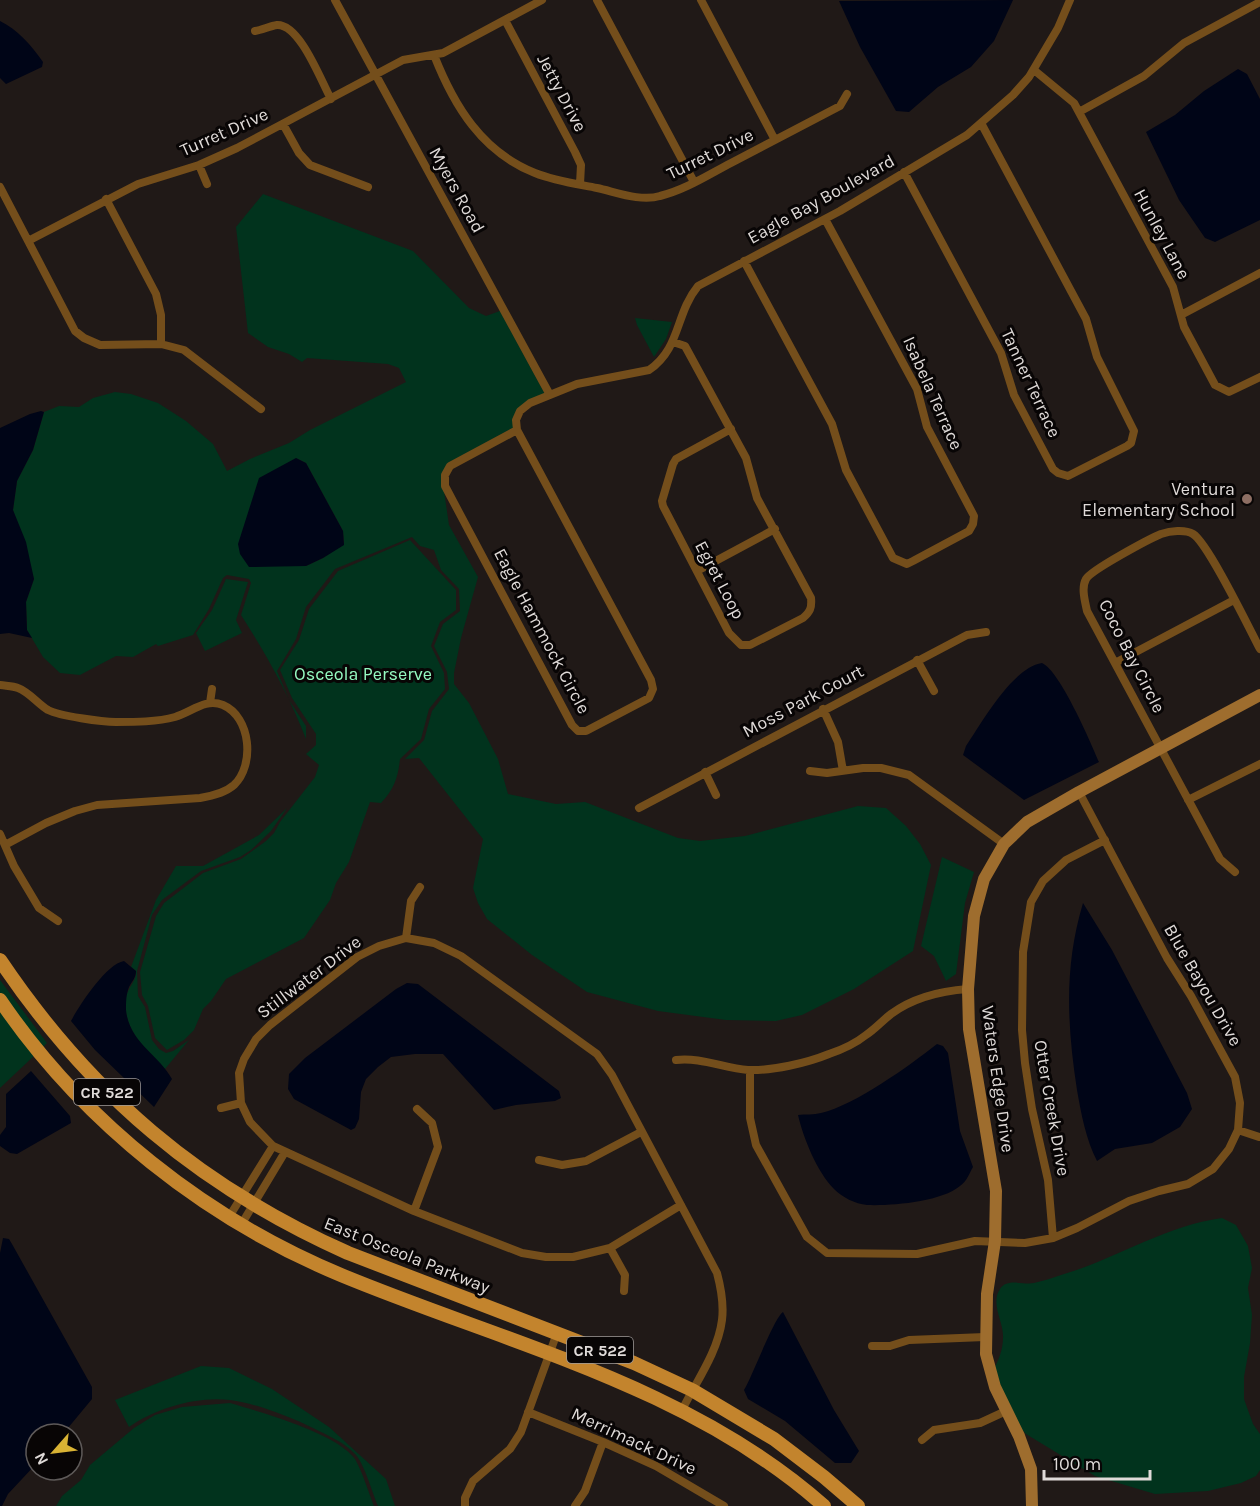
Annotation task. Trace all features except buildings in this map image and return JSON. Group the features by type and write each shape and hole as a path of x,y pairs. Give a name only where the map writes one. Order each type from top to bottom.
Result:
{"main road":[{"name":"East Osceola Parkway","path":"0,960 41,1019 90,1075 156,1137 247,1202 316,1239 348,1253 634,1363 692,1390 774,1439 858,1506"},
{"name":"CR 522","path":"0,1000 47,1061 106,1122 173,1180 241,1225 341,1275 610,1378 681,1410 744,1447 824,1506"}],"street":[{"name":"Myers Road","path":"335,0 550,395"},
{"name":"Turret Drive","path":"28,241 138,184 200,165 237,148 404,60 442,53 542,0"},
{"path":"597,0 694,182"},
{"name":"Turret Drive","path":"701,0 775,140"},
{"name":"Eagle Bay Boulevard","path":"550,395 569,387 649,370 667,354 688,298 698,286 825,219 967,135 1013,95 1034,70 1058,28 1070,0"},
{"path":"1079,112 1144,76 1184,43 1260,2"},
{"name":"Jetty Drive","path":"505,20 581,165 580,184"},
{"path":"255,32 278,25 289,28 298,37 331,99"},
{"name":"Turret Drive","path":"434,55 465,117 489,146 535,173 641,197 658,197 694,182 840,106 848,94"},
{"name":"Hunley Lane","path":"1034,70 1074,103 1173,287 1185,327 1215,385 1229,392 1260,377"},
{"name":"Tanner Terrace","path":"904,172 1001,353 1014,395 1053,469 1068,476 1127,447 1131,443 1134,431 1097,357 1086,319 981,123"},
{"path":"283,124 299,153 310,165 368,187"},
{"path":"200,165 207,184"},
{"path":"0,187 75,331 100,345 161,344 184,350 261,409"},
{"path":"106,199 156,294 161,315 161,344"},
{"name":"Isabela Terrace","path":"744,261 832,424 846,470 893,558 907,564 913,561 969,531 974,516 927,427 917,389 825,219"},
{"path":"1181,315 1260,273"},
{"name":"Egret Loop","path":"673,342 685,346 731,429 746,458 757,498 811,598 812,606 803,618 750,645 741,645 729,633 663,507 662,501 676,459 731,429"},
{"path":"517,430 516,420 520,411 530,403 550,395"},
{"name":"Eagle Hammock Circle","path":"517,430 651,680 652,689 648,698 586,731 578,731 572,725 446,486 445,475 450,466 517,430"},
{"path":"697,571 775,529"},
{"name":"Coco Bay Circle","path":"1235,872 1220,859 1087,611 1083,594 1086,579 1097,569 1161,534 1176,531 1193,533 1206,549 1260,649"},
{"path":"1115,663 1234,600"},
{"name":"Moss Park Court","path":"639,807 967,634 986,632"},
{"path":"917,660 934,691"},
{"path":"0,686 19,688 48,710 114,722 176,717 201,705 221,704 233,711 245,730 248,748 244,770 234,785 215,795 97,805 46,823 5,845"},
{"path":"210,703 212,688"},
{"name":"Waters Edge Drive","path":"1032,1506 1031,1469 1019,1437 995,1387 986,1354 987,1294 995,1240 996,1191 969,1029 968,989 974,916 984,879 1004,844 1027,822 1260,695"},
{"path":"823,709 838,742 843,771"},
{"path":"1188,800 1260,764"},
{"path":"810,771 827,773 881,768 909,775 1004,844"},
{"path":"705,772 716,795"},
{"name":"Blue Bayou Drive","path":"1079,792 1167,958 1230,1064 1240,1103 1239,1130"},
{"path":"0,834 14,866 39,908 58,921"},
{"name":"Otter Creek Drive","path":"1053,1238 1048,1180 1032,1109 1025,1063 1022,1030 1023,952 1031,902 1043,881 1066,860 1105,840"},
{"path":"406,939 411,901 420,886"},
{"name":"Stillwater Drive","path":"681,1205 610,1248 573,1257 546,1257 522,1253 414,1211 273,1146 250,1122 241,1103 239,1073 256,1039 270,1025 357,957 379,946 406,939 434,943 461,956 597,1054 612,1074 717,1273 722,1296 722,1321 718,1337 681,1410"},
{"path":"676,1060 692,1058 708,1064 750,1070 792,1065 830,1054 864,1037 891,1014 919,998 942,991 968,989"},
{"path":"750,1070 750,1118 756,1145 807,1237 827,1253 917,1254 975,1241 1025,1243 1053,1238 1129,1201 1197,1179 1213,1169 1229,1149 1239,1130 1259,1137"},
{"path":"221,1108 241,1103"},
{"path":"414,1211 438,1147 432,1123 417,1109"},
{"path":"539,1160 562,1165 586,1161 641,1132"},
{"path":"241,1225 247,1202 273,1146"},
{"path":"229,1217 247,1202 285,1152"},
{"path":"610,1248 625,1275 624,1291"},
{"path":"465,1506 465,1498 473,1481 510,1449 521,1432 557,1333"},
{"path":"872,1346 890,1346 909,1340 985,1337"},
{"path":"922,1440 934,1430 980,1423 1006,1411"},
{"name":"Merrimack Drive","path":"528,1412 657,1466 724,1506"},
{"path":"575,1506 585,1491 603,1442"}],"green space":[{"path":"263,194 413,251 469,308 486,316 500,311 545,394 529,400 513,428 448,463 444,491 449,525 478,577 461,638 454,684 469,703 498,759 508,794 556,804 585,802 678,838 700,841 745,836 858,806 886,808 906,826 920,844 931,865 913,951 854,989 802,1015 776,1021 726,1020 658,1011 587,992 532,955 487,919 473,888 483,839 419,758 405,759 424,740 432,711 449,689 447,672 434,646 443,624 460,611 459,589 441,570 434,550 420,546 412,537 335,569 306,607 296,639 277,671 289,700 241,615 251,583 249,579 227,575 223,578 209,609 193,635 158,646 156,644 133,657 116,656 80,675 60,673 43,657 27,630 26,602 34,579 13,510 17,481 33,450 44,412 59,406 79,407 93,398 115,392 131,394 158,403 186,421 213,444 227,471 289,443 310,430 406,382 399,368 388,364 307,358 302,362 289,354 268,347 248,333 236,227","holes":["296,458 306,463 343,531 344,544 306,566"]},
{"path":"635,318 672,322 666,339 654,357 637,325"},
{"name":"Osceola Perserve","path":"410,540 456,590 456,610 440,622 431,646 444,673 445,689 429,709 421,739 400,759 397,778 389,793 381,803 370,802 349,862 336,883 330,900 304,938 226,979 203,1009 194,1030 184,1040 167,1050 155,1038 148,1006 142,995 140,972 156,916 164,903 203,873 241,859 266,841 315,777 319,765 306,754 316,745 316,734 292,698 280,670 299,640 309,609 338,571"},
{"path":"226,579 248,582 236,620 242,633 205,651 196,633 212,610"},
{"path":"289,700 306,726 306,739 299,723"},
{"path":"287,808 271,831 251,850 240,857 201,871 162,900 152,915 137,971 138,996 145,1007 152,1040 159,1049 166,1053 173,1051 189,1040 165,1069 136,1037 125,1008 127,993 136,974 131,967 156,900 176,866 203,866 259,835"},
{"path":"942,857 974,872 965,903 956,974 946,981 934,956 921,946"},
{"path":"0,980 47,1043 42,1048 0,993"},
{"path":"0,1008 36,1054 0,1088"},
{"path":"1222,1218 1236,1225 1248,1246 1252,1268 1248,1288 1252,1315 1244,1377 1244,1399 1253,1424 1260,1434 1260,1470 1256,1476 1241,1483 1208,1491 1155,1494 1095,1476 1026,1434 1011,1412 994,1369 1003,1342 996,1301 1000,1289 1011,1283 1034,1283 1048,1279 1081,1268 1160,1235"},
{"path":"201,1366 229,1368 272,1389 329,1427 386,1479 395,1506 378,1506 362,1466 356,1455 346,1446 304,1424 261,1407 230,1400 204,1400 164,1409 129,1427 115,1400"},
{"path":"230,1403 315,1432 346,1449 355,1459 374,1506 56,1506 62,1496 79,1482 84,1482 84,1475 90,1465 134,1428 155,1415 182,1407"}],"water":[{"path":"1013,0 994,41 971,67 938,87 909,112 896,111 860,47 839,1"},
{"path":"0,21 24,38 43,62 42,67 6,84 0,78"},
{"path":"1238,69 1247,74 1260,99 1260,220 1215,242 1205,238 1179,200 1146,132 1175,115 1204,91"},
{"path":"41,411 44,412 33,450 17,481 13,510 26,542 34,579 26,602 27,630 32,638 9,633 0,634 0,428"},
{"path":"296,458 306,463 343,531 344,545 306,566 249,567 240,554 238,544 259,478"},
{"path":"1042,663 1066,692 1099,762 1024,800 963,755 981,723 1009,685 1031,667"},
{"path":"1083,903 1112,950 1187,1093 1192,1109 1180,1127 1152,1143 1115,1149 1097,1161 1080,1108 1069,1019 1070,973"},
{"path":"124,961 136,971 127,996 128,1021 138,1040 172,1079 154,1107 95,1050 71,1021 101,977"},
{"path":"407,983 418,984 559,1091 561,1098 555,1101 494,1110 443,1054 415,1054 391,1057 366,1079 361,1092 359,1119 355,1128 351,1130 294,1099 288,1089 289,1074 305,1058"},
{"path":"937,1044 943,1046 948,1053 960,1131 973,1167 968,1177 962,1184 941,1196 889,1205 858,1203 837,1192 816,1164 798,1115 821,1113 850,1102 897,1073"},
{"path":"31,1071 70,1116 71,1123 17,1154 10,1153 0,1146 0,1135 6,1127 6,1094"},
{"path":"3,1238 9,1239 92,1387 92,1399 73,1422 24,1422 24,1477 8,1494 2,1506 0,1506 0,1253"},
{"path":"783,1312 834,1410 859,1451 851,1463 835,1463 785,1421 748,1399 744,1390 774,1325"}],"place":[{"name":"Ventura Elementary School","path":"1247,499"}]}
